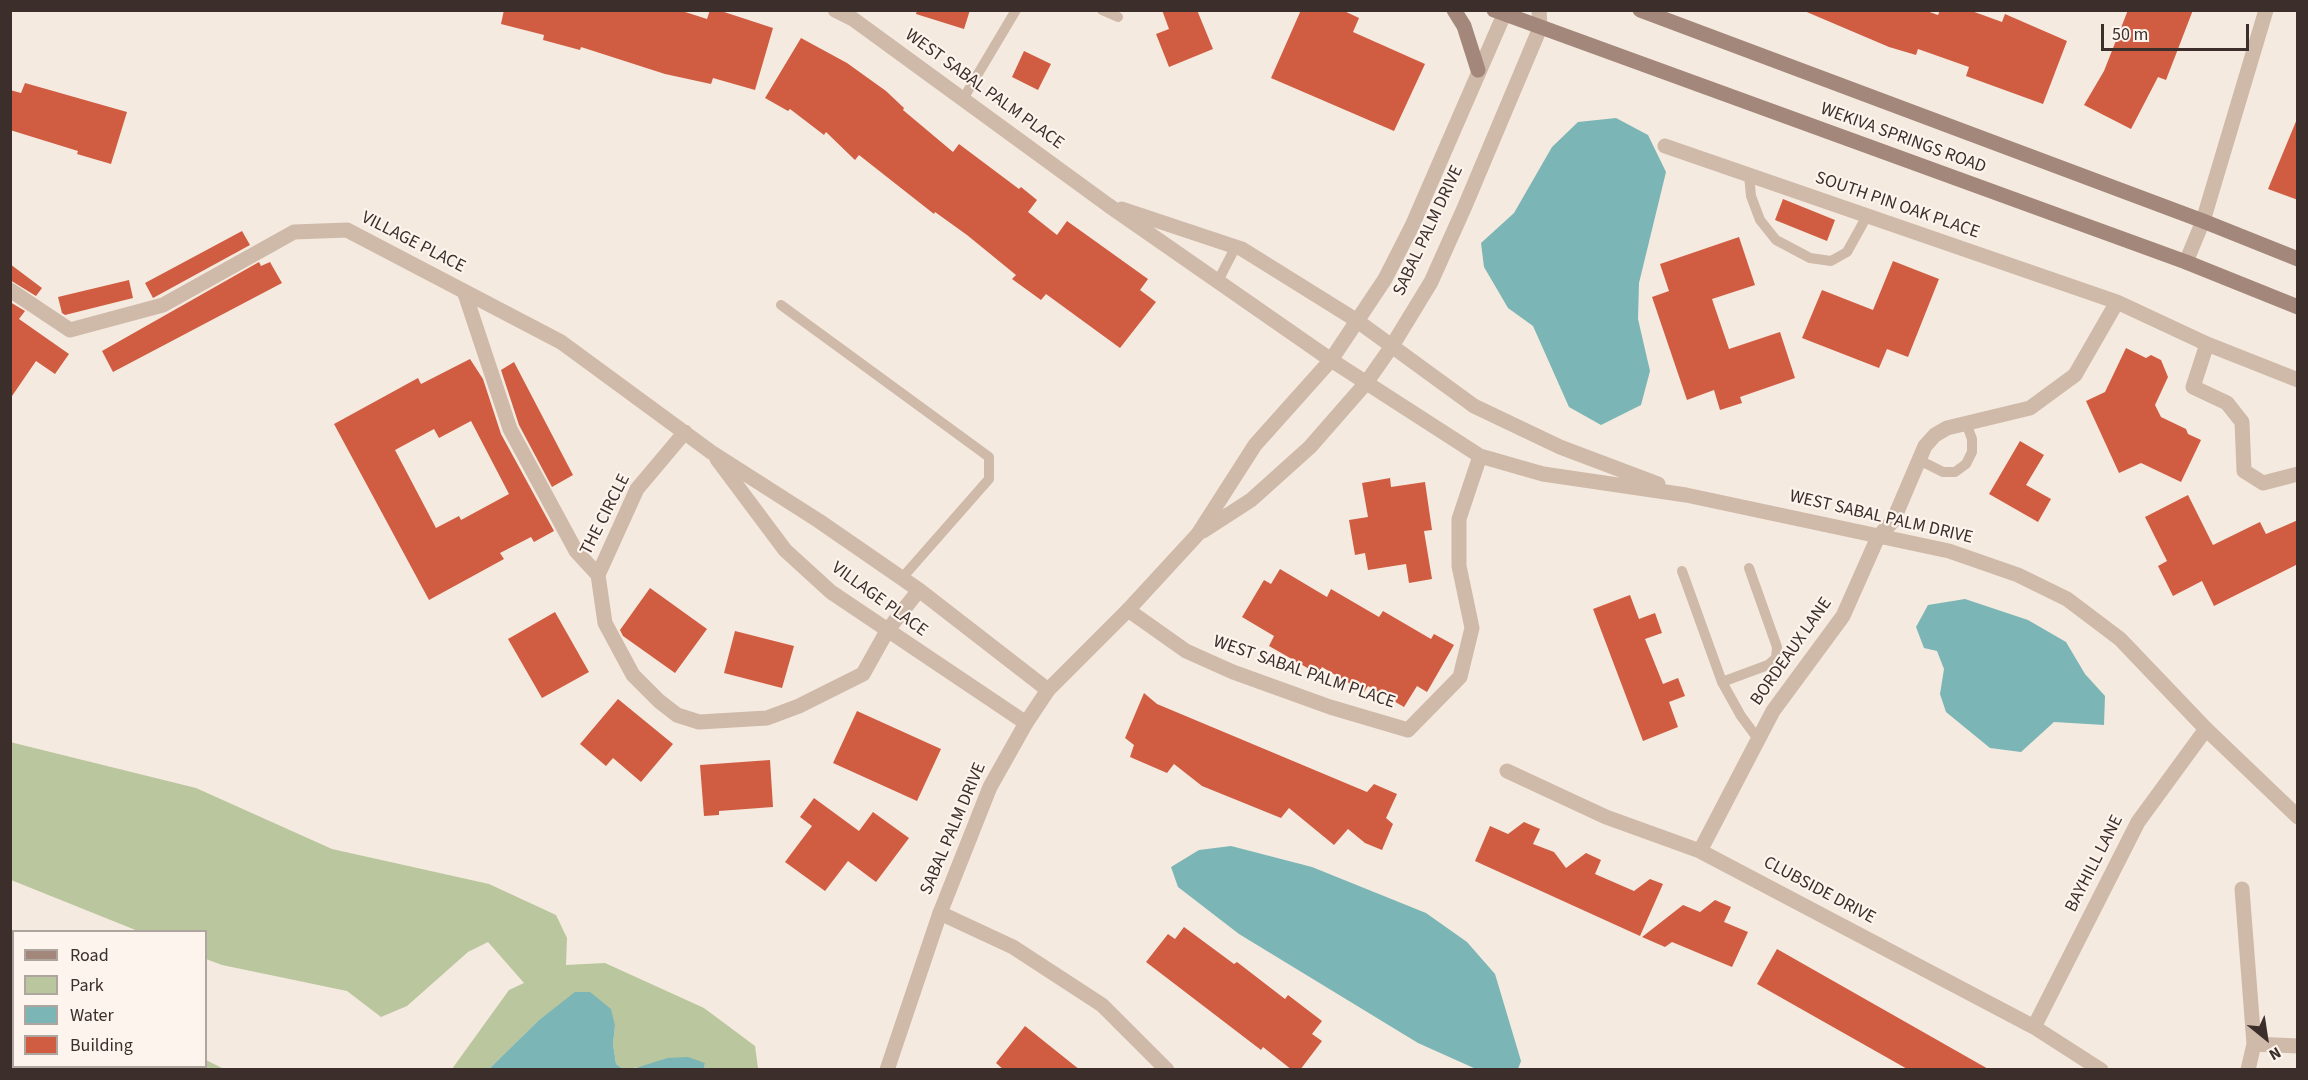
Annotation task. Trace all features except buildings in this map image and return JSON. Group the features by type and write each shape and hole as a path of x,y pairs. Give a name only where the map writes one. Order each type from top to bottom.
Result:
{"main road":[{"path":"1454,10 1464,26 1478,70"},
{"name":"WEKIVA SPRINGS ROAD","path":"1640,10 2203,221 2298,259"},
{"name":"WEKIVA SPRINGS ROAD","path":"1501,12 2186,262 2298,307"}],"street":[{"name":"WEST SABAL PALM PLACE","path":"835,10 853,19 1108,205 1331,360"},
{"name":"SABAL PALM DRIVE","path":"1198,534 1251,500 1310,447 1366,383 1392,346 1431,282 1540,28 1539,10"},
{"path":"2186,262 2203,221 2266,10"},
{"name":"SABAL PALM DRIVE","path":"886,1066 940,913 990,787 1026,723 1048,690 1128,610 1198,534 1255,445 1331,360 1384,279 1412,226 1501,12"},
{"name":"SOUTH PIN OAK PLACE","path":"1665,146 2116,302 2207,344 2298,380"},
{"name":"WEST SABAL PALM PLACE","path":"1108,205 1236,246 1356,320"},
{"name":"VILLAGE PLACE","path":"10,290 70,330 163,305 294,232 347,230 561,342 711,452 819,521 919,590 1048,690"},
{"path":"464,291 487,368 510,429 576,551 598,575"},
{"name":"BORDEAUX LANE","path":"1700,851 1773,711 1843,616 1878,537 1893,521 1919,460 1935,435 1966,423 2030,408 2075,375 2116,302"},
{"name":"WEST SABAL PALM DRIVE","path":"1356,320 1474,406 1560,447 1686,495"},
{"path":"2207,344 2193,387 2227,403 2242,422 2244,471 2263,483 2298,474"},
{"name":"WEST SABAL PALM DRIVE","path":"1331,360 1480,456 1543,474 1686,495 1949,551 2018,574 2067,599 2120,639 2206,729 2298,817"},
{"name":"THE CIRCLE","path":"685,432 637,489 598,575 605,623 633,675 677,715 699,722 767,718 799,706 863,674 887,631 919,590"},
{"name":"VILLAGE PLACE","path":"711,452 785,550 831,592 1026,723"},
{"name":"WEST SABAL PALM PLACE","path":"1128,610 1186,651 1233,672 1408,730 1460,677 1472,628 1459,566 1459,519 1480,456"},
{"name":"BAYHILL LANE","path":"2034,1027 2138,822 2206,729"},
{"name":"CLUBSIDE DRIVE","path":"1507,771 1606,817 1700,851 2034,1027 2101,1070"},
{"path":"2242,889 2254,1044 2248,1070"},
{"path":"940,913 1013,947 1102,1005 1167,1070"},
{"path":"2254,1044 2298,1046"}],"lane":[{"path":"963,99 1016,10"},
{"path":"1102,10 1118,17"},
{"path":"1749,175 1751,196 1760,220 1776,240 1810,258 1831,261 1848,252 1867,216"},
{"path":"1218,281 1236,246"},
{"path":"781,305 989,457 989,479 902,578"},
{"path":"1919,460 1943,472 1955,472 1966,464 1972,446 1966,423"},
{"path":"1722,682 1768,665 1776,658 1777,647 1749,568"},
{"path":"1682,571 1722,682 1741,716 1758,739"}],"green space":[{"path":"10,742 196,788 332,849 489,884 556,915 567,938 566,965 605,963 704,1008 755,1046 758,1068 704,1069 705,1063 667,1058 643,1067 623,1069 616,1064 613,1044 615,1026 575,993 539,1020 489,1069 452,1069 509,990 524,983 488,942 468,952 407,1006 381,1017 347,991 222,965 207,959 207,930 136,930 11,880"},
{"path":"207,1060 224,1069 55,1069 207,1068"}],"water":[{"path":"1616,118 1648,135 1666,172 1639,283 1638,319 1650,371 1641,405 1601,425 1569,407 1533,326 1508,308 1484,267 1481,243 1514,213 1552,147 1578,122"},
{"path":"1965,599 2028,620 2066,642 2085,674 2105,696 2104,725 2054,722 2021,752 1990,748 1946,712 1940,694 1944,669 1937,651 1924,648 1916,627 1928,605"},
{"path":"1231,846 1312,867 1426,913 1467,942 1495,974 1521,1061 1518,1069 1476,1069 1418,1043 1239,934 1178,887 1171,867 1199,850"},
{"path":"575,992 590,992 611,1009 615,1026 613,1044 616,1064 623,1069 489,1069 539,1020"},
{"path":"688,1057 705,1063 704,1069 633,1069 667,1058"}]}
